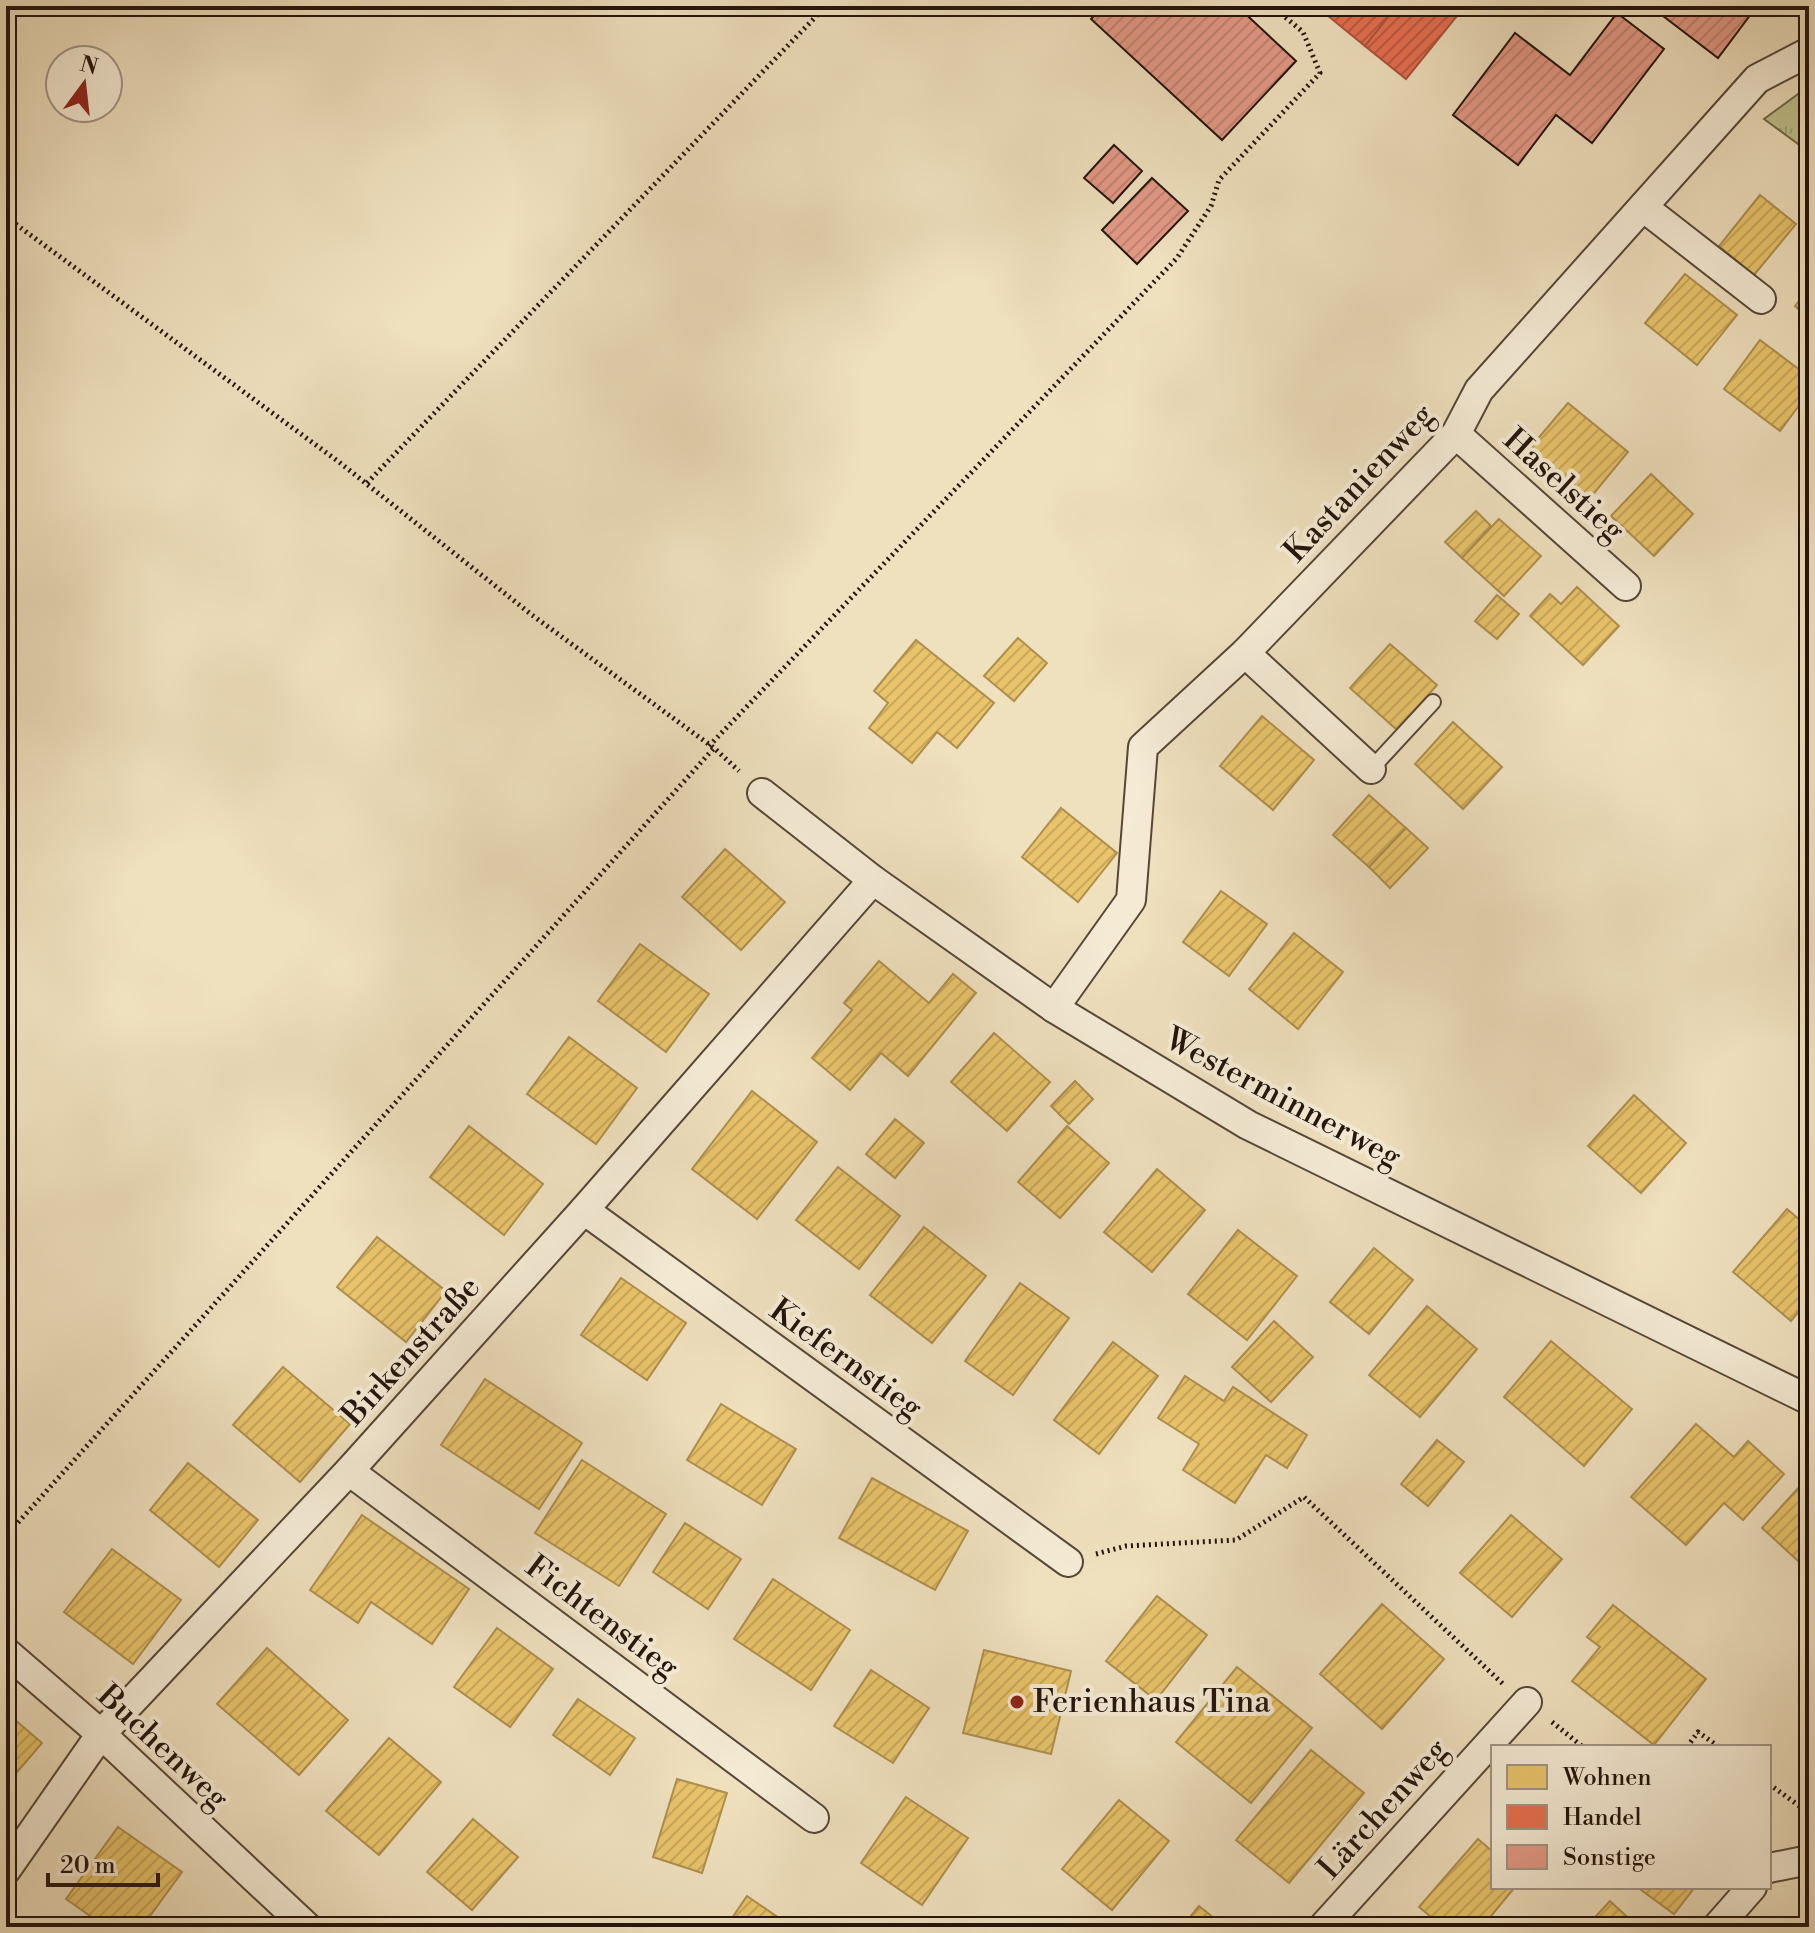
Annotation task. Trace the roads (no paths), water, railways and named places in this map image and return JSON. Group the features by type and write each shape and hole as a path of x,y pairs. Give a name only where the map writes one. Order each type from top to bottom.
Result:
{"street":[{"name":"Kastanienweg","path":"1054,1008 1131,900 1143,747 1245,653 1456,434 1479,390 1757,79 1809,52"},
{"path":"1643,207 1761,299"},
{"name":"Haselstieg","path":"1456,434 1626,586"},
{"path":"1245,653 1371,769"},
{"name":"Westerminnerweg","path":"762,793 873,880 1054,1008 1248,1125 1809,1400"},
{"name":"Birkenstraße","path":"6,1870 101,1734 349,1471 584,1210 873,880"},
{"name":"Kiefernstieg","path":"584,1210 1068,1562"},
{"name":"Fichtenstieg","path":"349,1471 814,1818"},
{"name":"Buchenweg","path":"6,1652 101,1734 307,1927"},
{"name":"Lärchenweg","path":"1323,1927 1527,1702"},
{"path":"1771,1868 1809,1860"},
{"path":"1717,1927 1750,1889"}],"lane":[{"path":"1371,769 1433,702"}],"place":[{"name":"Ferienhaus Tina","path":"1017,1702"}]}
